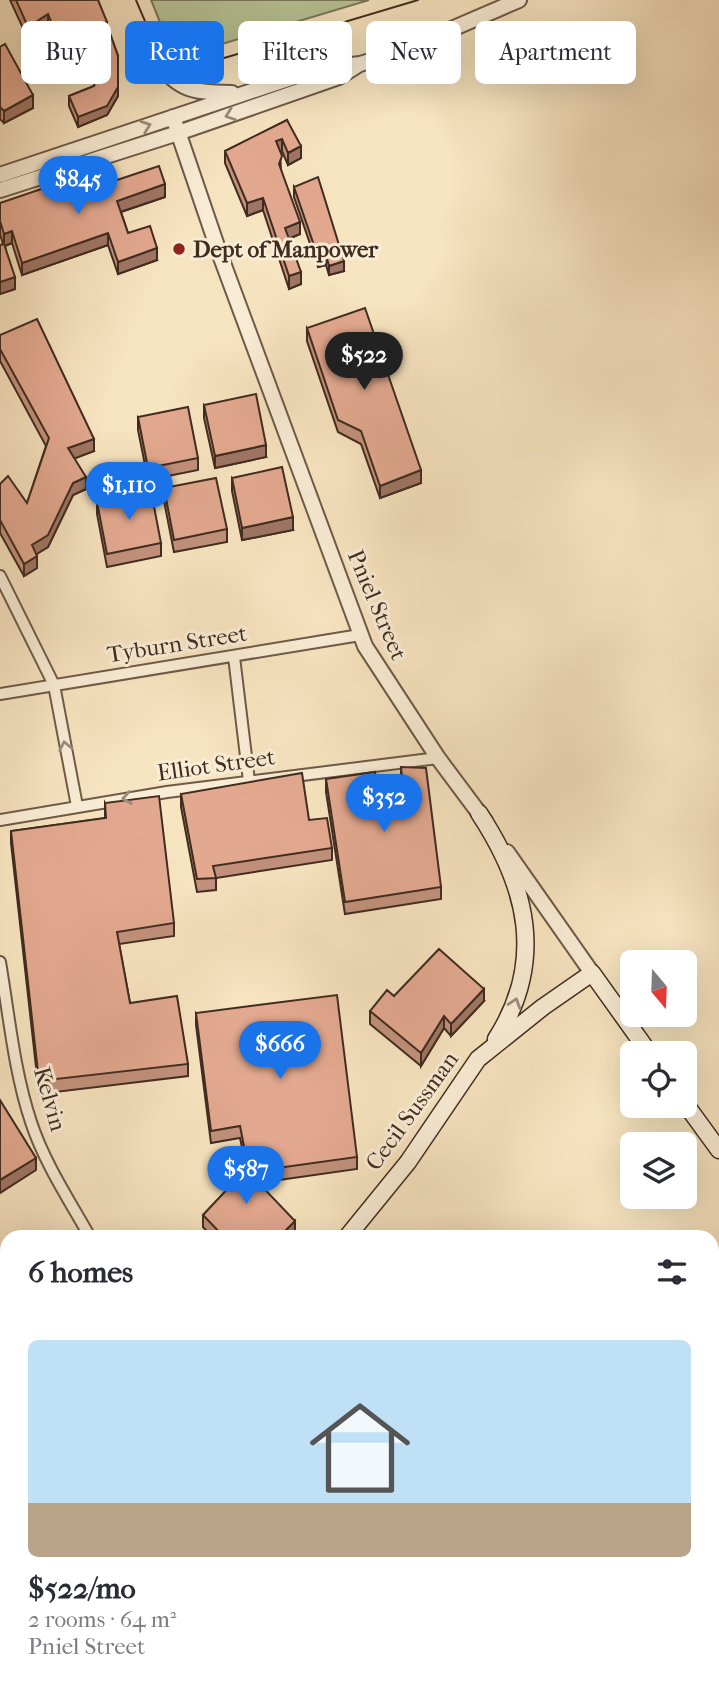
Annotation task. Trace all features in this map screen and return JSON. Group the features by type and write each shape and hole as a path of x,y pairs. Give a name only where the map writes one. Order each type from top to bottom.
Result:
{"main road":[{"path":"478,1059 511,1015 524,963 525,936 523,909 516,883 506,858 479,813"},
{"name":"Pniel Street","path":"592,972 641,1041"},
{"name":"Cecil Sussman","path":"353,1230 408,1162 478,1059 592,972"},
{"path":"696,1118 719,1150"}],"street":[{"path":"0,175 318,69 360,64 420,44 519,0"},
{"path":"0,190 178,133 339,77 360,64"},
{"path":"181,84 199,92 245,93"},
{"name":"Pniel Street","path":"173,117 219,252 360,635 376,665 438,758 592,972"},
{"path":"0,576 54,685 77,806"},
{"name":"Tyburn Street","path":"0,694 360,635"},
{"path":"233,657 249,781"},
{"name":"Elliot Street","path":"0,820 249,781 438,758"},
{"name":"Kelvin","path":"0,962 6,1031 31,1124 60,1186 86,1230"}],"green space":[{"path":"151,0 369,0 299,21 238,21 238,39 224,43 224,21 160,21"}],"building":[{"path":"16,0 98,0 107,21 51,21 48,14 37,21 25,21"},
{"path":"111,36 118,56 118,87 107,106 78,117 69,96 94,86 111,84"},
{"path":"5,44 21,73 21,84 27,84 33,95 4,111 0,107 0,47"},
{"path":"287,120 301,146 288,153 282,139 276,141 282,156 279,164 300,222 285,228 301,272 289,276 263,198 247,203 225,151"},
{"path":"159,166 165,184 117,201 128,233 150,226 157,248 118,262 108,233 22,263 12,231 4,234 0,221 0,203 88,173 93,188"},
{"path":"318,177 344,261 329,266 326,255 318,257 294,187"},
{"path":"4,244 15,277 0,282 0,245"},
{"path":"365,308 421,470 380,486 361,431 338,420 307,328"},
{"path":"37,319 94,439 68,448 86,477 73,483 48,535 32,545 37,556 24,564 0,520 0,484 8,476 27,503 49,438 0,349 0,335"},
{"path":"256,394 266,445 215,456 204,405"},
{"path":"188,407 198,458 148,468 138,417"},
{"path":"282,467 293,517 242,528 232,478"},
{"path":"216,478 227,529 174,540 164,488"},
{"path":"151,491 161,543 107,554 97,502"},
{"path":"401,767 426,768 441,887 345,902 326,779 375,772 376,779 402,777"},
{"path":"302,773 309,820 327,818 332,848 213,866 216,878 197,879 181,794"},
{"path":"159,796 174,923 117,932 130,1003 177,996 188,1064 39,1081 11,831 106,818 105,803"},
{"path":"439,949 484,989 451,1024 444,1016 421,1053 370,1011 387,990 394,996"},
{"path":"337,995 357,1157 249,1172 240,1126 211,1131 196,1013"},
{"path":"0,1100 36,1158 0,1180"},
{"path":"228,1151 295,1221 286,1230 217,1230 203,1215 234,1182 214,1163"}],"tram line":[{"path":"136,0 154,40 162,50 182,62 196,63 214,61 418,0"}],"place":[{"name":"Dept of Manpower","path":"179,249"}]}
